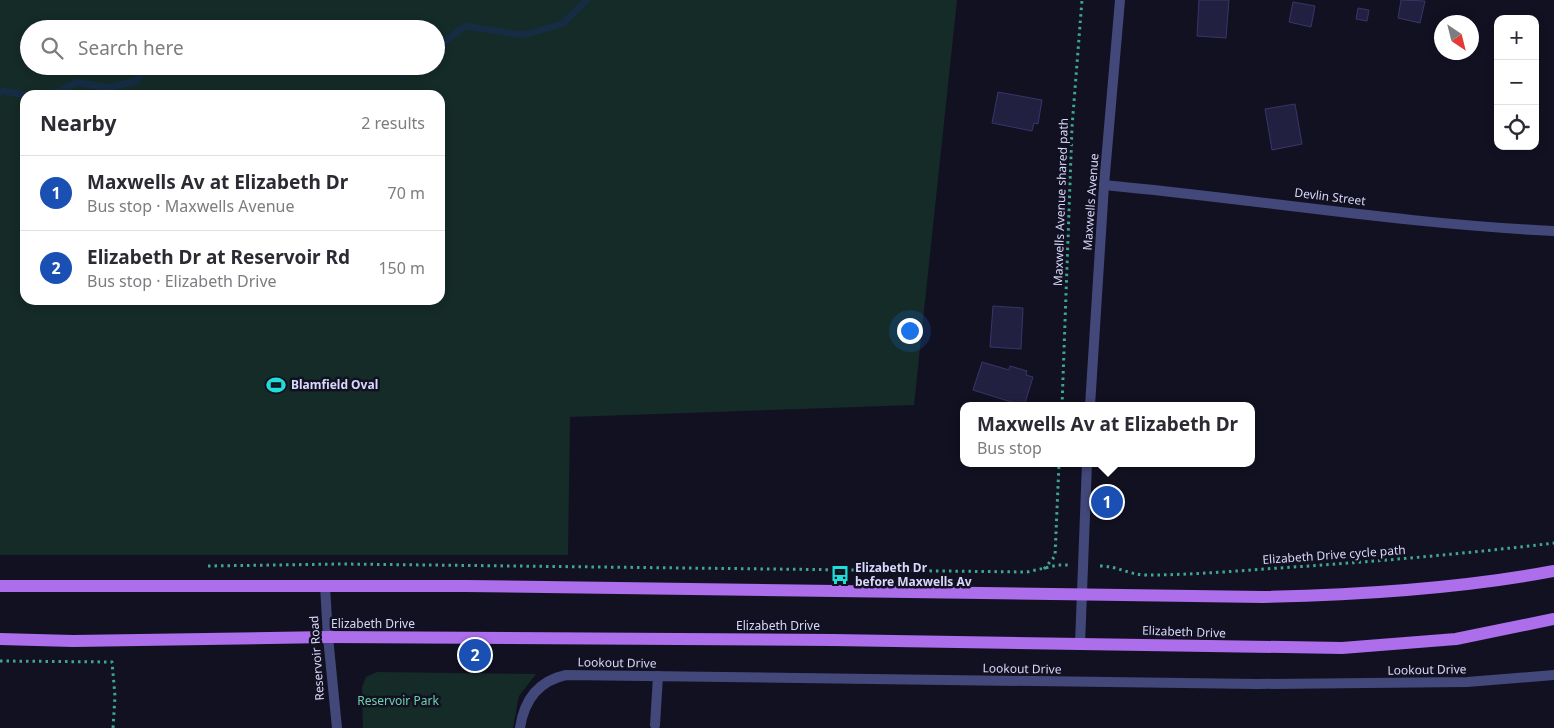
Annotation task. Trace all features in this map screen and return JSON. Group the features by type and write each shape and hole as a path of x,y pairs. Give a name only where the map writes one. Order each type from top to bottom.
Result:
{"main road":[{"path":"0,586 325,586 1334,596 1472,584 1554,571"},
{"name":"Elizabeth Drive","path":"0,639 328,637 823,640 1342,648 1456,639 1554,619"}],"street":[{"name":"Maxwells Avenue","path":"1090,402 1104,185 1120,0"},
{"name":"Devlin Street","path":"1104,185 1233,197 1483,228 1554,231"},
{"path":"1080,644 1087,467"},
{"name":"Reservoir Road","path":"325,586 337,728"},
{"name":"Lookout Drive","path":"520,728 524,709 529,699 543,684 554,678 566,675 1267,684 1467,682 1554,675"},
{"path":"654,725 658,676"}],"path":[{"name":"Maxwells Avenue shared path","path":"1062,402 1072,127 1082,0"},
{"path":"1044,569 1055,556 1059,467"},
{"name":"Elizabeth Drive cycle path","path":"1116,566 1131,574 1212,573 1468,553 1554,543"},
{"path":"0,661 112,662 115,696 113,728"}],"green space":[{"path":"0,0 957,0 914,405 570,417 568,555 0,555"},
{"name":"Reservoir Park","path":"377,672 536,674 519,696 513,728 363,728 362,687 366,677"}],"building":[{"path":"1199,0 1229,0 1226,38 1197,36"},
{"path":"1401,0 1425,1 1420,23 1398,18"},
{"path":"1293,2 1315,6 1311,27 1289,22"},
{"path":"1358,8 1369,10 1367,21 1356,19"},
{"path":"998,92 1042,100 1038,124 1034,123 1032,131 992,123"},
{"path":"1295,104 1302,144 1272,150 1265,109"},
{"path":"993,306 1023,308 1021,349 990,347"},
{"path":"982,362 1009,370 1010,366 1027,371 1026,375 1033,377 1025,402 1011,402 973,390"}],"waterway":[{"path":"445,41 465,26 523,35 562,24 587,0"},
{"path":"62,90 77,82 107,88 136,81 140,75"},
{"path":"0,93 3,91 20,94"}],"place":[{"name":"Blamfield Oval","path":"276,385"},
{"name":"Maxwells Av at Elizabeth Dr","path":"1107,502"},
{"name":"Elizabeth Dr before Maxwells Av","path":"840,575"},
{"name":"Elizabeth Dr at Reservoir Rd","path":"475,655"}]}
